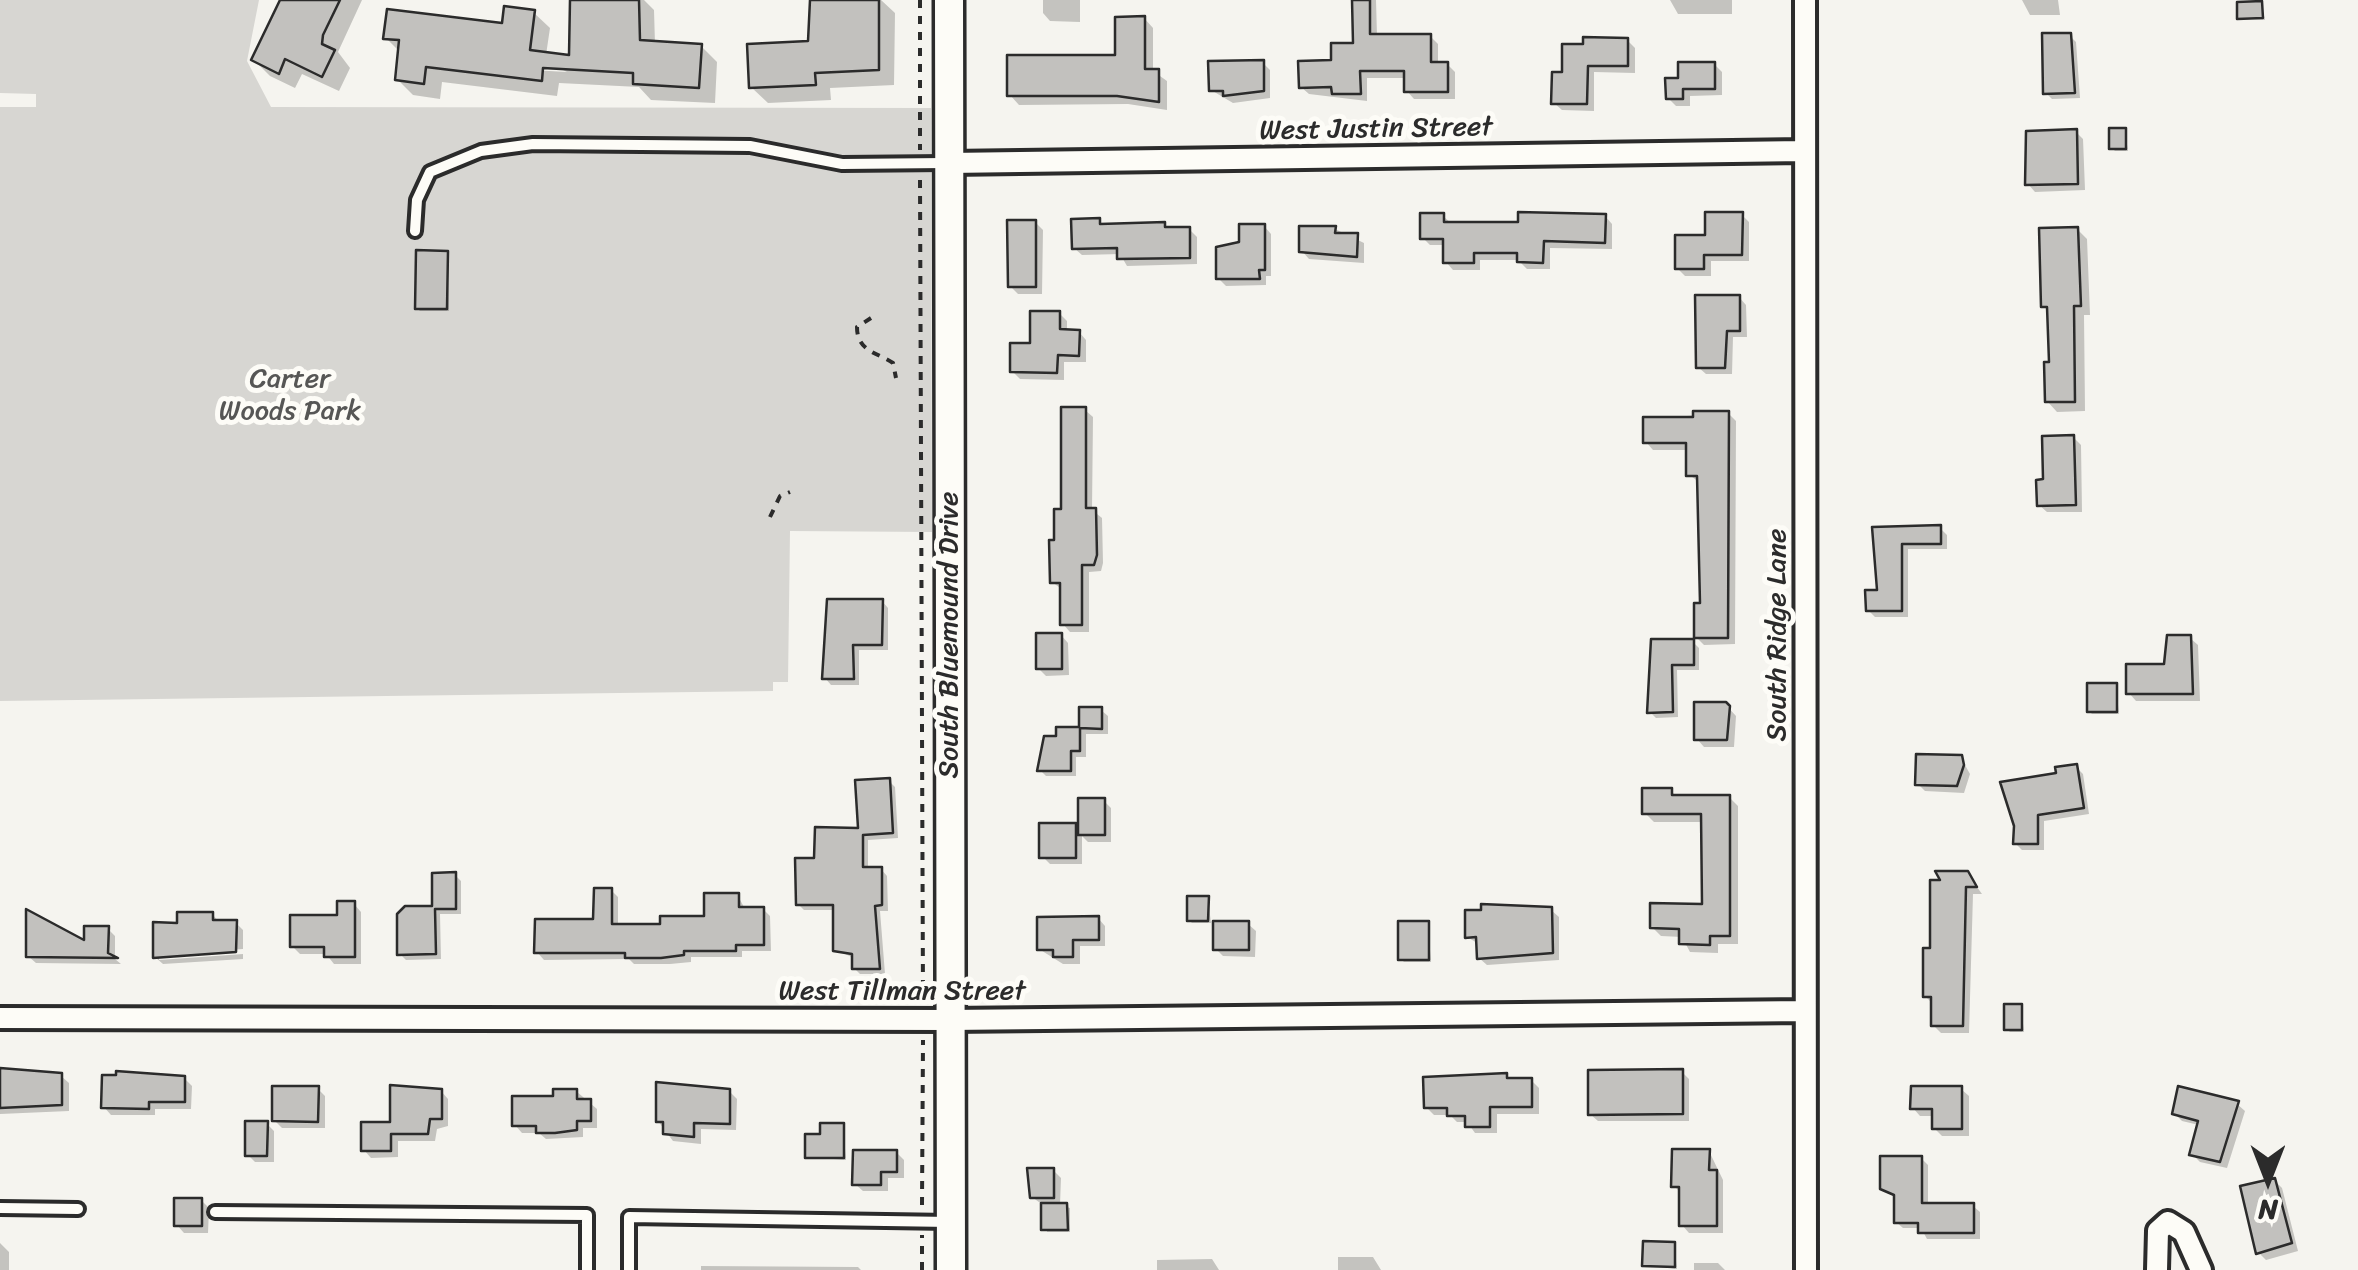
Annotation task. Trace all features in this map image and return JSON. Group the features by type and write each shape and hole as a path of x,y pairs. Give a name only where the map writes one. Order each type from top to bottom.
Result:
{"main road":[{"name":"South Bluemound Drive","path":"949,0 934,162 937,1020 951,1270"}],"street":[{"name":"South Ridge Lane","path":"1805,0 1806,1270"},
{"name":"West Justin Street","path":"934,162 1804,151"},
{"name":"West Tillman Street","path":"0,1018 937,1020 1805,1011"},
{"path":"2157,1270 2158,1231 2168,1222 2184,1232 2200,1270"}],"lane":[{"path":"415,231 416,200 430,172 481,151 533,144 750,146 842,164 934,162"},
{"path":"0,1208 78,1209"},
{"path":"215,1212 586,1215 587,1270"},
{"path":"629,1270 629,1216 951,1222"}],"path":[{"path":"920,0 934,162 937,1020 922,1270"},
{"path":"871,318 857,327 857,336 864,347 893,362 896,378"},
{"path":"770,516 780,496 790,492"}],"green space":[{"name":"Carter Woods Park","path":"0,0 259,0 247,61 271,107 931,108 932,532 790,531 788,682 773,682 773,691 0,701 0,107 36,107 36,94 0,93"}],"building":[{"path":"280,0 340,0 323,35 322,44 335,50 322,77 285,59 279,74 251,60"},
{"path":"570,0 639,0 640,40 702,44 699,88 633,84 633,73 543,68 542,81 426,67 424,84 395,80 399,40 383,39 387,9 502,23 504,6 535,10 530,50 569,55"},
{"path":"810,0 879,0 879,70 815,73 816,85 749,88 747,44 808,41"},
{"path":"1352,0 1370,0 1370,34 1431,34 1431,62 1448,62 1448,92 1404,92 1404,71 1360,71 1361,94 1332,94 1331,87 1299,88 1298,61 1331,60 1331,43 1353,43"},
{"path":"2262,1 2263,18 2237,19 2237,2"},
{"path":"1145,16 1145,69 1159,69 1159,102 1117,96 1007,96 1007,55 1115,55 1115,17"},
{"path":"2042,33 2071,33 2075,93 2043,94"},
{"path":"1583,37 1628,38 1628,66 1588,66 1587,104 1551,104 1552,72 1562,72 1562,44 1583,44"},
{"path":"1264,60 1264,91 1223,96 1223,91 1209,91 1208,61"},
{"path":"1678,62 1715,62 1715,89 1683,89 1683,99 1666,99 1665,78 1678,78"},
{"path":"2109,128 2126,128 2126,149 2109,149"},
{"path":"2077,129 2078,184 2025,185 2026,131"},
{"path":"1518,212 1606,214 1605,243 1544,241 1543,263 1517,262 1517,253 1474,253 1474,263 1443,263 1443,239 1420,239 1420,213 1444,213 1444,222 1518,222"},
{"path":"1705,212 1743,212 1742,255 1704,255 1704,269 1675,269 1675,235 1705,235"},
{"path":"1100,218 1100,224 1165,222 1165,227 1190,227 1190,258 1117,259 1117,248 1072,249 1071,219"},
{"path":"1007,220 1036,220 1036,287 1008,287"},
{"path":"1239,224 1265,224 1265,270 1259,270 1260,279 1216,279 1216,247 1239,242"},
{"path":"1299,226 1336,226 1335,233 1358,233 1357,257 1299,252"},
{"path":"2078,227 2081,306 2074,306 2075,402 2045,402 2044,362 2049,362 2047,307 2041,307 2039,228"},
{"path":"416,250 448,251 447,309 415,309"},
{"path":"1695,295 1740,295 1740,331 1727,331 1725,368 1696,368"},
{"path":"1030,311 1060,311 1060,329 1080,330 1079,356 1058,355 1057,373 1010,372 1010,343 1030,343"},
{"path":"1061,407 1086,407 1086,508 1096,508 1097,555 1094,565 1082,565 1082,625 1060,625 1060,583 1050,583 1049,540 1054,540 1054,509 1061,509"},
{"path":"1693,411 1729,411 1728,638 1694,638 1694,603 1700,603 1697,476 1686,476 1686,443 1643,443 1643,417 1693,417"},
{"path":"2074,435 2076,505 2037,506 2036,480 2043,479 2042,436"},
{"path":"1941,525 1941,544 1902,544 1902,611 1866,611 1865,590 1877,590 1872,527"},
{"path":"827,599 883,599 882,645 853,645 854,679 822,679"},
{"path":"1036,633 1062,633 1062,669 1036,669"},
{"path":"2167,635 2191,635 2193,694 2126,694 2126,664 2164,664"},
{"path":"1651,639 1694,639 1694,665 1672,665 1673,712 1647,713"},
{"path":"2087,683 2117,683 2117,712 2087,712"},
{"path":"1694,702 1726,702 1730,706 1727,740 1694,740"},
{"path":"1079,707 1102,707 1102,729 1080,728 1080,751 1071,751 1071,771 1037,771 1044,736 1056,736 1056,727 1079,727"},
{"path":"1916,754 1962,755 1964,765 1957,786 1915,785"},
{"path":"2077,764 2084,808 2038,815 2038,844 2013,844 2014,826 2000,782 2056,773 2055,767"},
{"path":"890,778 893,833 863,835 863,867 882,867 882,905 875,906 880,969 852,969 852,954 833,951 833,905 796,905 795,858 814,858 815,827 858,828 855,780"},
{"path":"1642,788 1672,788 1672,795 1730,795 1730,936 1710,936 1710,945 1679,944 1679,929 1650,928 1650,903 1702,904 1701,814 1642,814"},
{"path":"1078,798 1105,798 1105,835 1078,835"},
{"path":"1039,823 1076,823 1076,858 1039,858"},
{"path":"1935,871 1968,871 1977,887 1966,887 1963,1026 1931,1026 1931,997 1923,997 1923,948 1930,948 1930,880 1940,880"},
{"path":"456,872 456,909 435,909 436,954 397,955 397,914 405,906 432,906 432,873"},
{"path":"594,888 612,888 612,924 660,924 660,916 704,916 704,893 739,893 739,907 764,907 764,945 736,945 736,951 684,951 684,955 661,958 625,958 625,953 534,953 535,919 593,919"},
{"path":"1187,896 1209,896 1208,921 1187,921"},
{"path":"337,901 355,901 355,957 324,957 324,947 290,947 290,915 337,915"},
{"path":"1481,904 1552,907 1553,953 1477,959 1476,937 1465,938 1465,910 1481,910"},
{"path":"26,909 84,940 84,926 109,926 108,953 118,958 26,957"},
{"path":"177,912 213,912 213,920 237,920 236,952 153,958 153,922 177,923"},
{"path":"1099,916 1099,940 1073,940 1073,957 1053,957 1053,950 1037,950 1037,917"},
{"path":"1213,921 1249,921 1249,950 1213,950"},
{"path":"1398,921 1429,921 1429,960 1398,960"},
{"path":"2004,1004 2022,1004 2022,1030 2004,1030"},
{"path":"0,1068 62,1073 62,1105 0,1108"},
{"path":"1683,1069 1683,1114 1588,1115 1588,1070"},
{"path":"116,1071 185,1076 185,1102 149,1102 149,1109 101,1108 102,1075 116,1075"},
{"path":"1507,1073 1507,1078 1532,1078 1532,1107 1490,1107 1490,1127 1465,1127 1465,1116 1447,1116 1447,1108 1424,1108 1423,1077"},
{"path":"656,1082 730,1089 730,1124 694,1123 694,1137 663,1134 663,1122 656,1122"},
{"path":"390,1085 442,1089 442,1119 430,1119 428,1134 391,1134 391,1151 361,1151 361,1122 390,1122"},
{"path":"272,1086 319,1086 318,1122 272,1121"},
{"path":"1911,1086 1962,1086 1962,1129 1932,1129 1932,1109 1910,1109"},
{"path":"2178,1086 2239,1101 2220,1162 2189,1155 2198,1121 2172,1114"},
{"path":"553,1089 577,1089 577,1099 591,1099 591,1121 577,1121 577,1130 555,1133 536,1133 536,1126 512,1126 512,1096 553,1096"},
{"path":"245,1121 268,1121 267,1156 245,1156"},
{"path":"820,1123 844,1123 844,1158 805,1158 805,1134 820,1134"},
{"path":"1672,1149 1710,1149 1709,1170 1717,1170 1717,1226 1679,1226 1679,1187 1671,1187"},
{"path":"853,1150 897,1150 897,1172 881,1172 881,1185 852,1185"},
{"path":"1880,1156 1922,1156 1922,1203 1974,1203 1974,1233 1918,1233 1918,1223 1894,1223 1894,1195 1880,1189"},
{"path":"1027,1168 1054,1168 1054,1198 1030,1198"},
{"path":"2275,1178 2292,1243 2256,1254 2240,1186"},
{"path":"174,1198 202,1198 202,1226 174,1226"},
{"path":"1041,1203 1067,1203 1068,1230 1041,1230"},
{"path":"1643,1241 1675,1242 1675,1267 1642,1266"}]}
